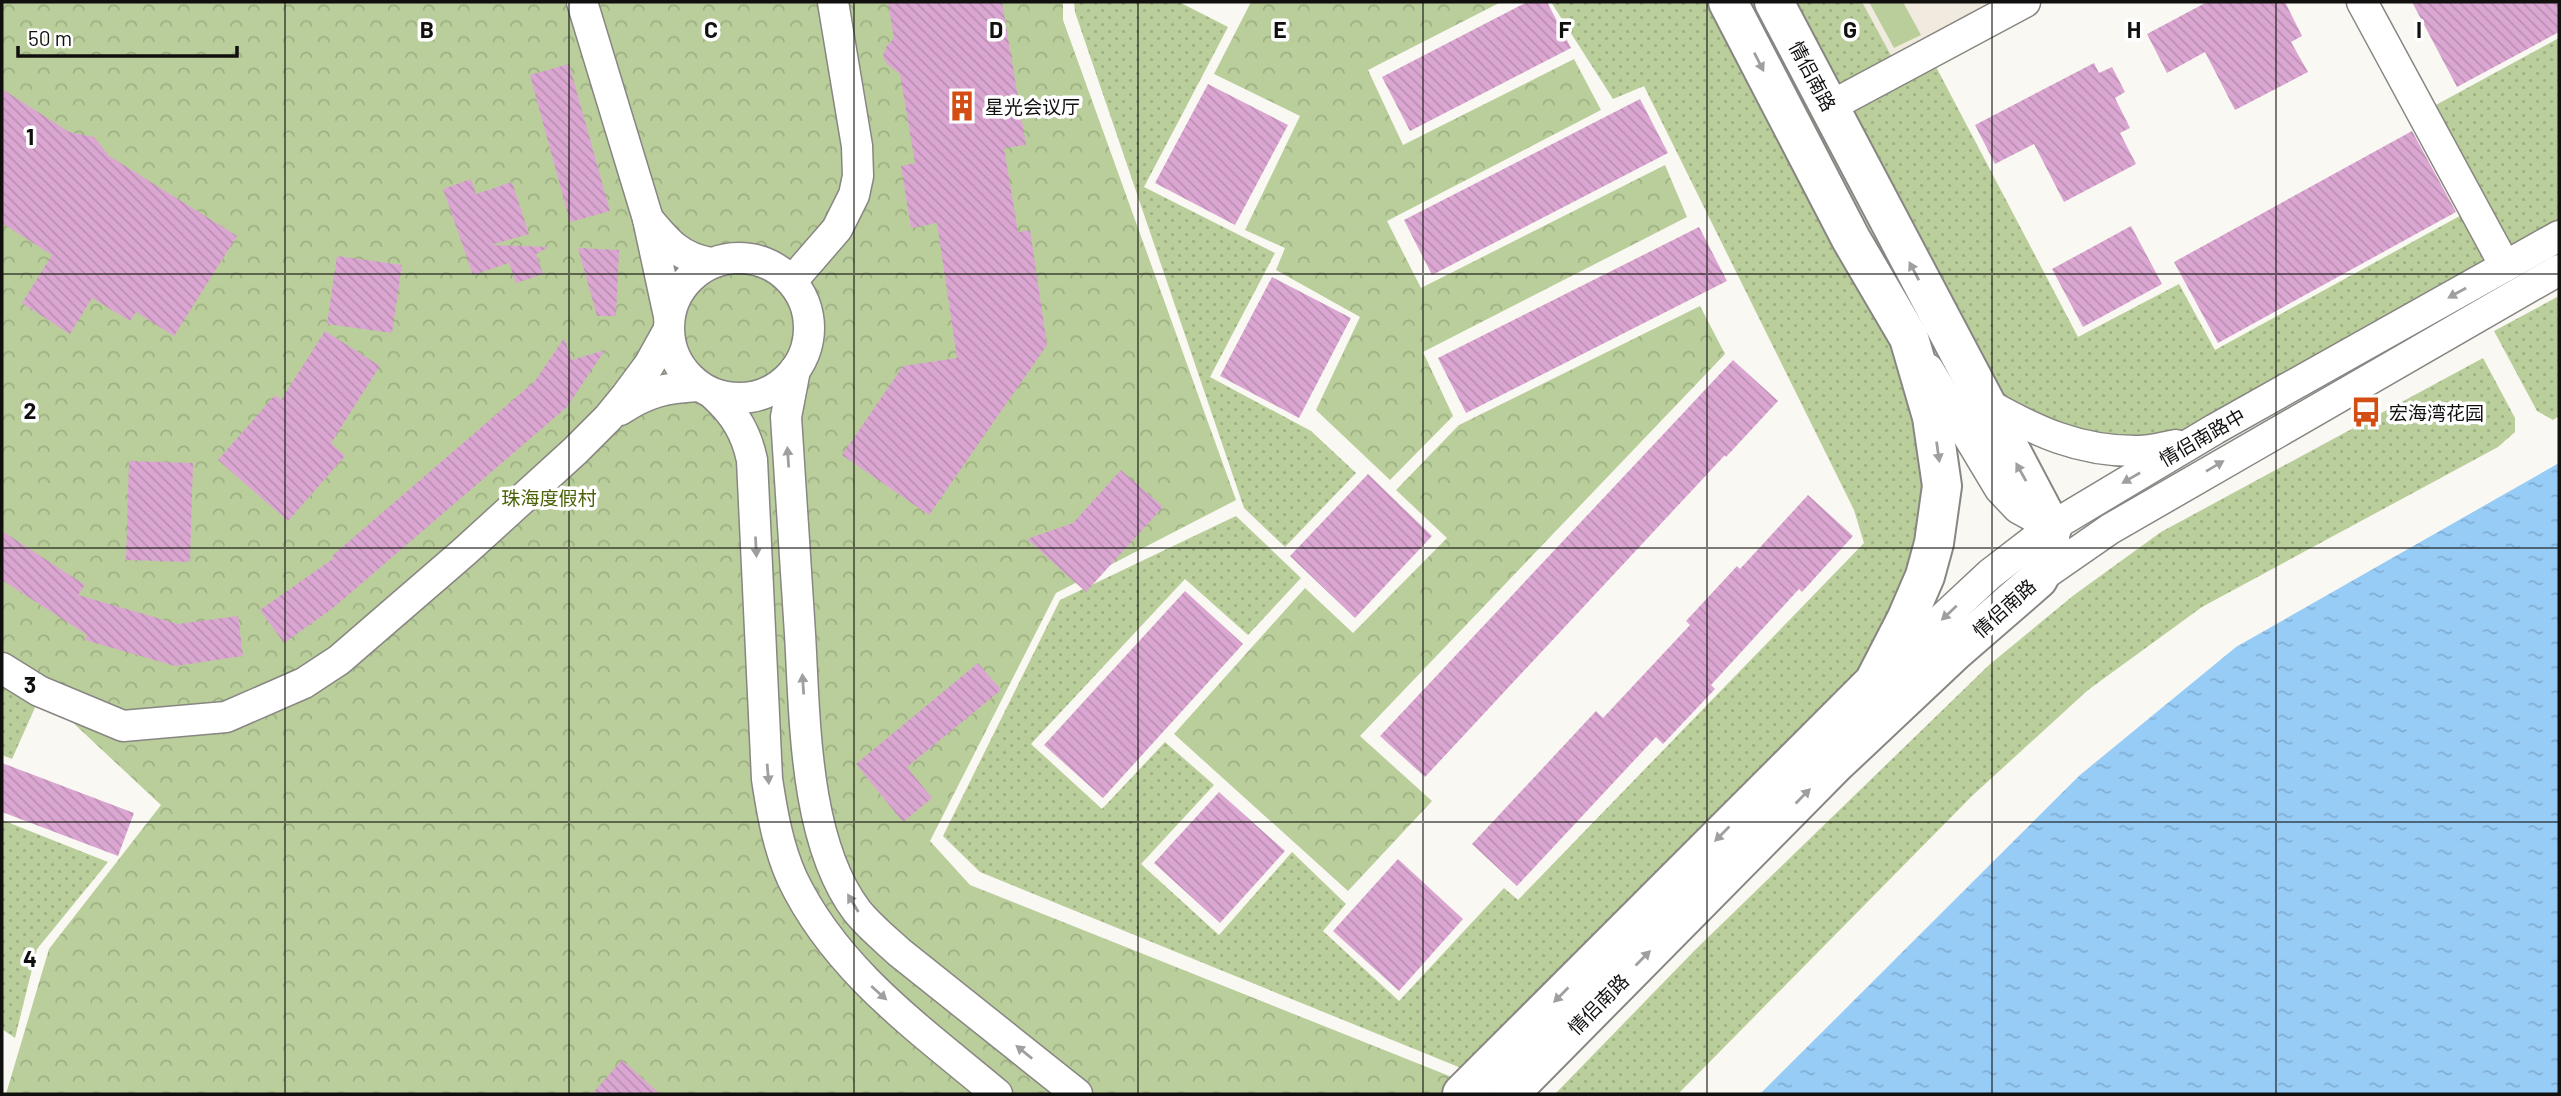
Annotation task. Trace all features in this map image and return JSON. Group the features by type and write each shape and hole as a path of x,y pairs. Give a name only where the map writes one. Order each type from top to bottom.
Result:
{"highway":[{"name":"情侣南路","path":"1462,1094 1874,682 1925,576 1934,543 1942,486 1938,449 1932,416 1909,338 1851,239 1728,2"},
{"name":"情侣南路","path":"1510,1094 1835,764 1954,652 2038,579 2048,560 2051,527 1774,2"}],"street":[{"path":"582,2 648,219 672,352 682,370 732,411 742,426 752,460 767,779 772,812 792,876 824,932 846,961 876,992 997,1094"},
{"path":"792,281 837,229 854,195 858,176 857,146 833,2"},
{"path":"1829,107 2025,2"},
{"path":"2362,2 2505,266"},
{"path":"648,219 680,253 693,260 711,263"},
{"name":"情侣南路中","path":"1874,682 1990,574 2051,527 2194,442 2559,236"},
{"path":"608,418 649,365 669,324 674,299 683,284 696,272 725,258 755,258 781,271 792,281 804,302 809,325 808,341 795,370 786,417 806,735 817,814 826,847 857,911 877,932 1077,1094"},
{"name":"情侣南路中","path":"2038,579 2093,539 2231,457 2559,270"},
{"path":"1909,338 2000,489 2018,508 2051,527 2093,539"},
{"path":"2,668 39,691 123,726 226,718 304,682 339,660 464,552 608,418 639,397 664,388 705,390 731,398 749,398 767,393 783,383 795,370"},
{"path":"1984,402 2030,429 2074,444 2140,451 2194,442"}],"shaded area":[{"path":"1774,2 2024,2 1829,106"}],"green space":[{"name":"珠海度假村","path":"2,2 1063,2 1063,20 1236,500 1056,593 930,841 970,885 1472,1085 1462,1094 6,1094 49,949 161,805 39,691 2,667"},
{"path":"1074,2 1179,2 1228,27 1144,187 1275,253 1210,377 1311,431 1356,473 1285,547 1244,508 1075,12"},
{"path":"1251,2 1501,2 1368,70 1403,145 1574,59 1601,110 1387,221 1421,288 1665,165 1687,217 1423,352 1453,416 1390,480 1316,410 1360,317 1276,270 1285,248 1245,230 1300,116 1214,74"},
{"path":"1551,2 1708,2 1895,348 1915,419 1923,474 1920,528 1903,585 1859,673 1461,1068 980,872 943,836 1060,600 1236,516 1301,578 1248,635 1185,579 1031,744 1102,809 1165,742 1214,785 1141,864 1219,935 1292,852 1346,904 1323,931 1399,1001 1504,888 1518,900 1864,543 1854,510 1644,86 1613,99"},
{"path":"1788,2 1862,2 1894,61 1835,92"},
{"path":"1869,2 1903,2 1921,35 1894,48"},
{"path":"2559,38 2559,226 2512,252 2434,106"},
{"path":"1934,63 2078,337 2179,284 2215,350 2467,212 2497,264 2190,436 2125,439 2062,433 1991,396 1844,112"},
{"path":"2559,296 2559,416 2553,420 2537,411 2494,331"},
{"path":"1700,306 1725,354 1360,736 1432,801 1348,891 1174,734 1305,588 1353,633 1447,538 1396,490 1459,425"},
{"path":"2483,358 2515,418 2515,432 2498,447 2202,607 2088,690 1972,796 1678,1094 1555,1094 1695,950 1989,665 2074,595 2161,532"},
{"path":"2,681 37,703 12,759 2,755"},
{"path":"2,820 108,862 37,949 15,1038 2,1029"}],"water":[{"path":"2559,463 2559,1094 1760,1094 2080,775 2236,647"}],"building":[{"path":"888,2 1002,2 1026,145 1004,148 1018,232 1030,230 1047,345 929,515 842,455 903,366 957,358 937,223 911,228 901,166 915,163 900,74 887,64 883,56 886,47 894,38"},
{"path":"1527,2 1547,2 1571,48 1410,131 1382,77"},
{"path":"2207,2 2285,2 2302,36 2291,42 2308,72 2235,110 2205,52 2167,73 2147,34"},
{"path":"2412,2 2559,2 2559,32 2457,87"},
{"path":"2094,63 2099,73 2112,67 2125,92 2115,98 2130,128 2120,133 2136,164 2064,202 2034,144 1995,164 1975,125"},
{"path":"569,64 610,211 570,222 530,75"},
{"path":"1208,84 1288,125 1235,225 1155,183"},
{"path":"2,89 69,132 94,137 109,156 237,236 174,336 136,312 130,321 92,298 70,334 22,303 52,255 2,223"},
{"path":"1640,99 1668,153 1432,275 1404,220"},
{"path":"2412,131 2456,212 2218,343 2174,262"},
{"path":"471,179 476,194 512,182 529,234 491,245 549,247 536,254 543,274 516,283 509,263 473,275 443,189"},
{"path":"2131,226 2162,284 2083,327 2052,269"},
{"path":"1699,227 1727,281 1466,413 1438,358"},
{"path":"578,248 619,250 616,316 597,316"},
{"path":"337,256 402,265 392,333 327,324"},
{"path":"1272,277 1351,318 1299,418 1220,376"},
{"path":"325,331 380,366 331,443 345,456 288,521 218,460 275,395 281,400"},
{"path":"564,338 572,360 605,350 567,407 333,608 284,643 260,610 334,558 332,556 535,381"},
{"path":"1733,360 1778,401 1425,777 1380,736"},
{"path":"129,461 193,463 190,562 126,560"},
{"path":"1121,470 1163,507 1086,592 1027,539 1073,523"},
{"path":"1368,474 1432,536 1355,618 1290,556"},
{"path":"1808,495 1853,536 1802,592 1799,589 1711,685 1715,689 1663,744 1656,737 1517,886 1472,844 1596,711 1603,718 1690,625 1686,621 1737,566 1740,569"},
{"path":"2,531 85,585 78,595 178,624 238,616 243,656 175,666 85,640 87,635 2,580"},
{"path":"1185,591 1243,644 1103,798 1044,745"},
{"path":"978,663 1001,690 907,767 932,798 903,822 856,764"},
{"path":"2,763 134,813 118,856 2,812"},
{"path":"1219,792 1285,851 1220,923 1154,863"},
{"path":"1398,859 1463,919 1399,991 1333,931"},
{"path":"622,1060 660,1094 592,1094"}],"place":[{"name":"星光会议厅","path":"962,106"},
{"name":"宏海湾花园","path":"2366,412"}]}
